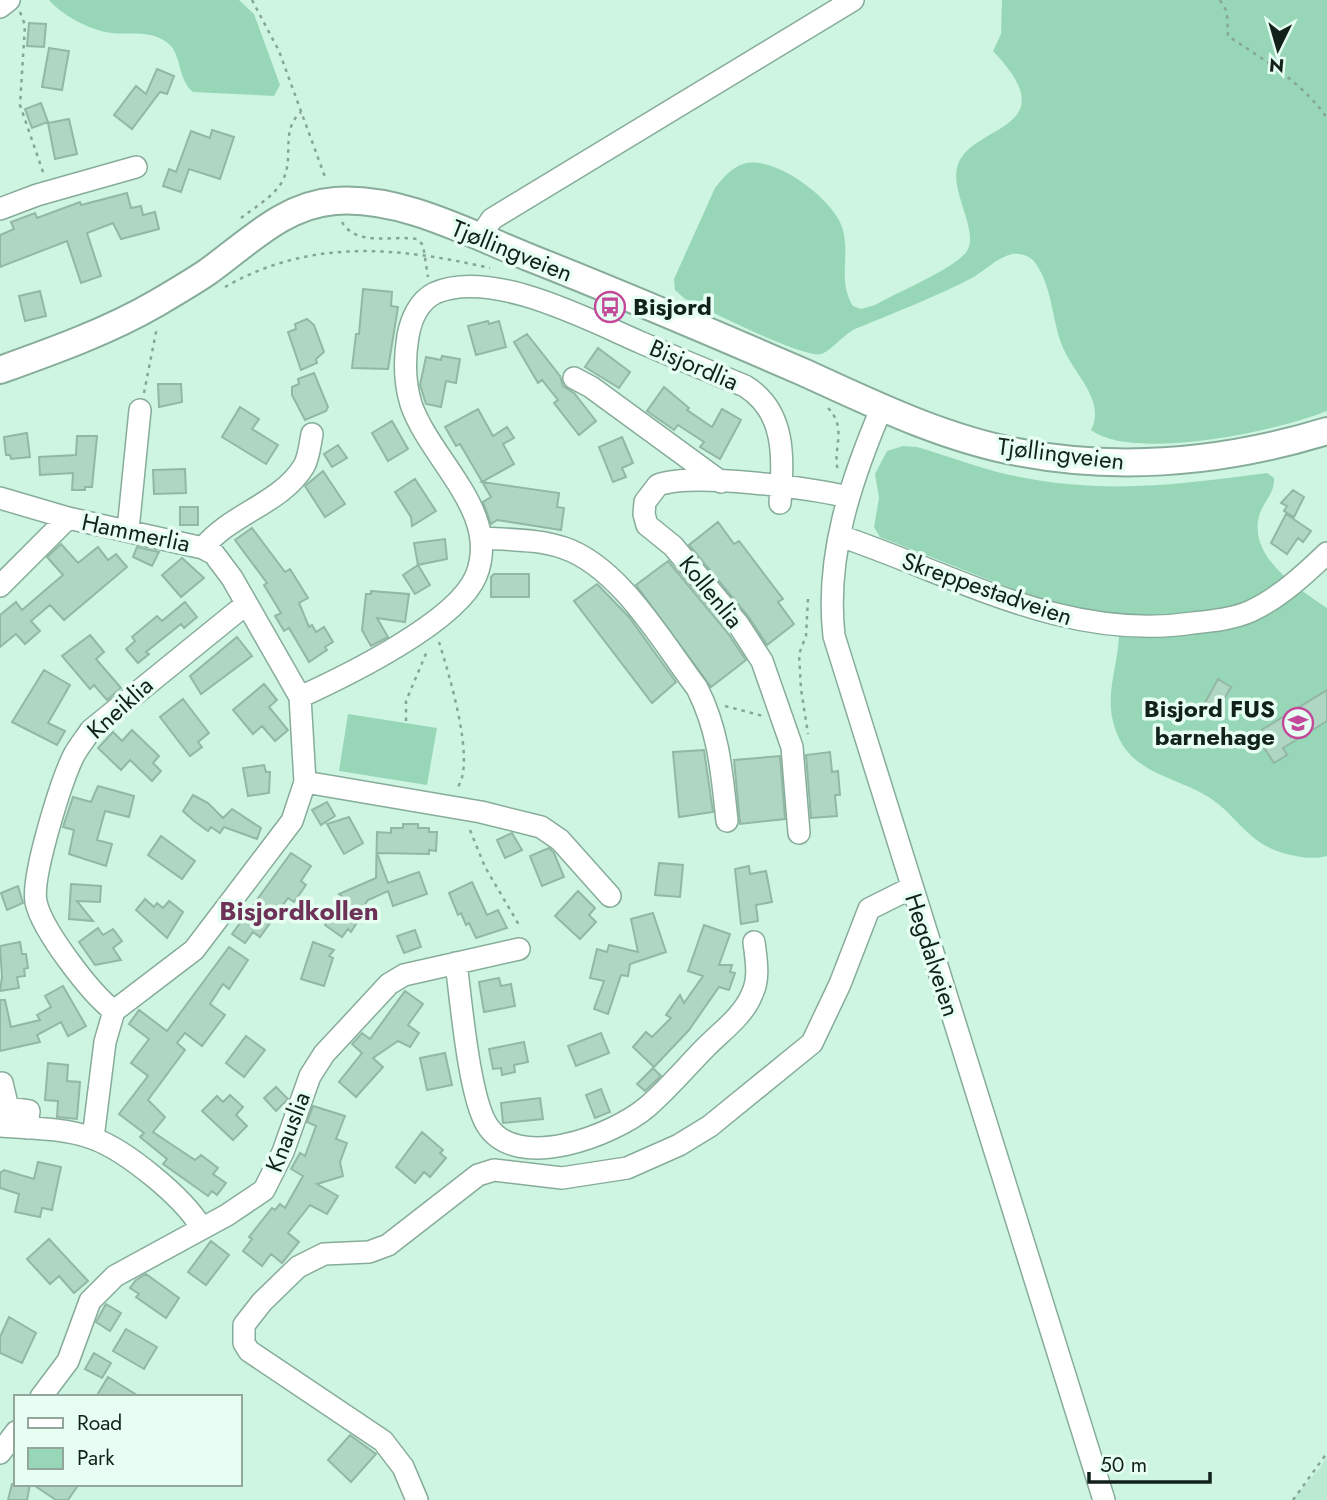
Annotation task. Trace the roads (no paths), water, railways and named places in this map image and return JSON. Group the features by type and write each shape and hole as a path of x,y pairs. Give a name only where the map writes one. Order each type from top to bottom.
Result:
{"main road":[{"name":"Tjøllingveien","path":"3,362 154,305 205,274 279,219 318,203 359,201 390,206 480,238 650,306 882,407 976,442 1016,452 1091,461 1194,460 1276,446 1327,431"}],"street":[{"path":"0,7 9,0"},
{"path":"480,238 484,227 502,213 853,0"},
{"path":"0,209 50,191 136,167"},
{"name":"Bisjordlia","path":"483,538 476,516 421,427 406,386 410,325 421,305 435,294 464,289 531,297 745,386 762,396 771,407 779,434 781,495"},
{"path":"574,377 721,482"},
{"name":"Hegdalveien","path":"882,407 848,498 839,536 832,573 830,605 834,636 1104,1500"},
{"path":"128,530 141,410"},
{"name":"Hammerlia","path":"203,548 214,535 279,493 293,480 306,464 312,434"},
{"name":"Kollenlia","path":"799,833 787,732 762,661 752,644 673,546 647,525 644,514 649,493 665,482 721,482 781,495 848,498"},
{"name":"Hammerlia","path":"0,498 68,518 203,548 214,554 232,578 245,605"},
{"name":"Hammerlia","path":"0,586 68,518"},
{"name":"Skreppestadveien","path":"839,536 1048,613 1118,626 1188,624 1250,611 1290,586 1327,553"},
{"path":"300,697 340,679 435,628 469,591 477,574 483,538 563,547 598,566 630,600 705,703 720,752 727,821"},
{"path":"93,1138 105,1042 114,1011 194,950 292,821 305,782 300,697 245,605"},
{"name":"Kneiklia","path":"114,1011 96,998 51,932 37,906 36,889 42,856 66,776 73,757 92,730 245,605"},
{"path":"305,782 449,806 541,827 560,840 610,896"},
{"path":"417,1500 403,1467 383,1441 249,1351 243,1334 249,1317 280,1283 311,1259 337,1252 369,1252 388,1245 465,1184 488,1171 562,1178 627,1168 680,1145 710,1126 812,1043 840,984 869,909 911,888"},
{"path":"456,963 473,1081 482,1116 494,1134 502,1139 544,1148 563,1145 609,1130 646,1108 743,1009 756,983 754,942"},
{"name":"Knauslia","path":"42,1395 68,1361 90,1301 115,1276 250,1202 264,1190 284,1152 310,1076 324,1054 373,999 404,975 519,949"},
{"path":"2,1083 8,1108 29,1111 27,1128"},
{"path":"0,1126 93,1138 174,1193 191,1210 201,1227"},
{"path":"0,1453 14,1435"}],"place":[{"name":"Bisjord","path":"610,307"},
{"name":"Bisjord FUS barnehage","path":"1298,723"}],"district":[{"name":"Bisjordkollen","path":"299,911"}]}
